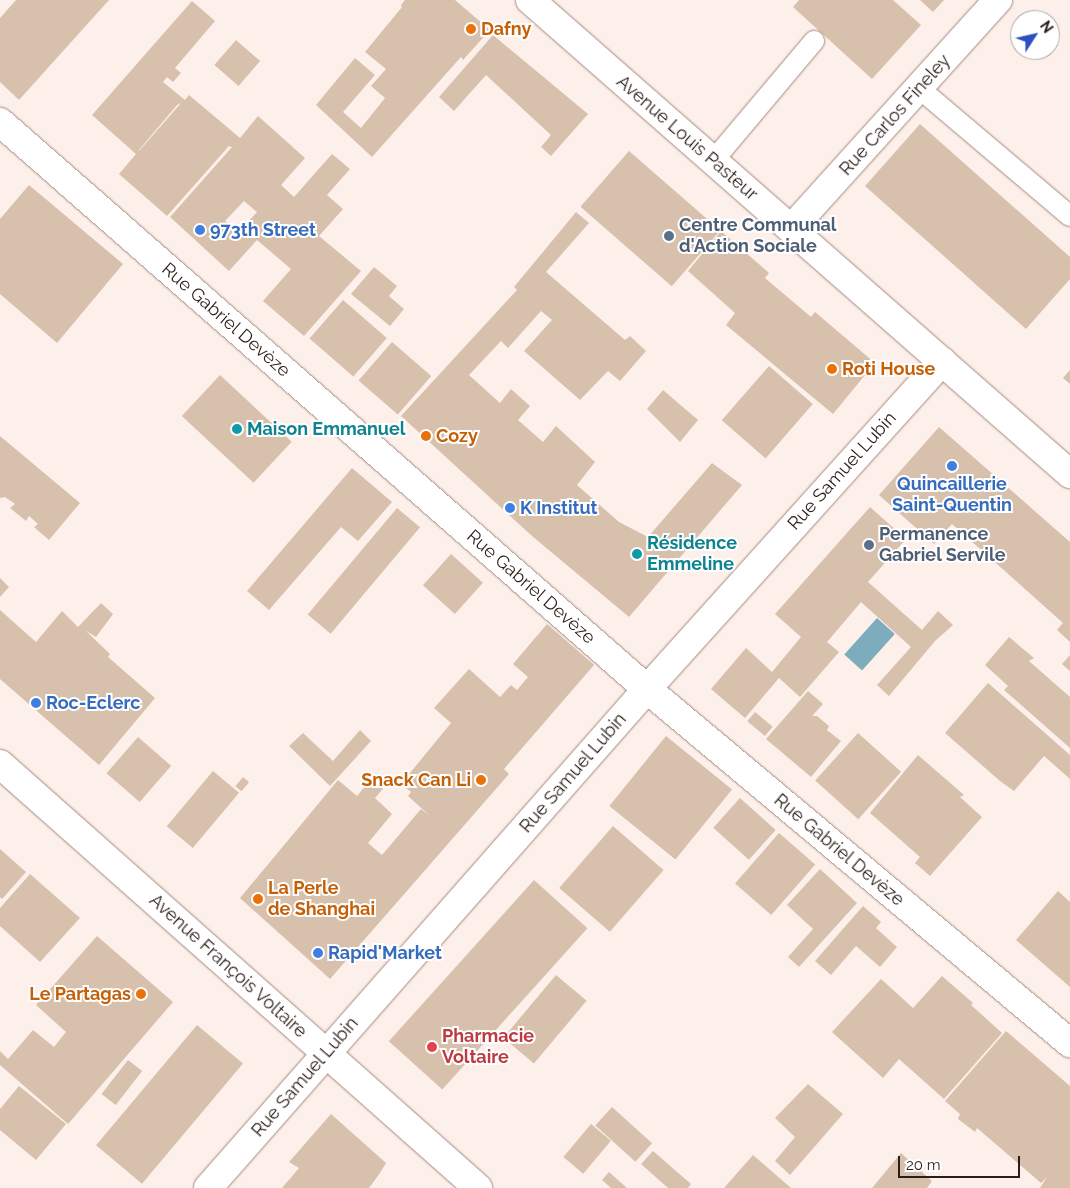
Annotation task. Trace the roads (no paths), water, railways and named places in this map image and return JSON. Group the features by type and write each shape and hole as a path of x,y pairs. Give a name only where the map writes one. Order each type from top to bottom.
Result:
{"street":[{"name":"Avenue Louis Pasteur","path":"530,0 1070,474"},
{"name":"Rue Carlos Fineley","path":"791,229 998,0"},
{"name":"Rue Gabriel Devèze","path":"0,122 647,689 1070,1043"},
{"name":"Rue Samuel Lubin","path":"208,1188 325,1052 647,689 942,361"},
{"name":"Avenue François Voltaire","path":"0,764 478,1188"}],"lane":[{"path":"713,161 814,42"},
{"path":"920,88 1070,216"}],"water":[{"path":"877,618 895,634 862,670 844,654"}],"place":[{"name":"Dafny","path":"471,29"},
{"name":"973th Street","path":"200,230"},
{"name":"Centre Communal d'Action Sociale","path":"669,236"},
{"name":"Roti House","path":"832,369"},
{"name":"Maison Emmanuel","path":"237,429"},
{"name":"Cozy","path":"426,436"},
{"name":"Quincaillerie Saint-Quentin","path":"952,466"},
{"name":"K Institut","path":"510,508"},
{"name":"Permanence Gabriel Servile","path":"869,545"},
{"name":"Résidence Emmeline","path":"637,554"},
{"name":"Roc-Eclerc","path":"36,703"},
{"name":"Snack Can Li","path":"481,780"},
{"name":"La Perle de Shanghai","path":"258,899"},
{"name":"Rapid'Market","path":"318,953"},
{"name":"Le Partagas","path":"141,994"},
{"name":"Pharmacie Voltaire","path":"432,1047"}]}
